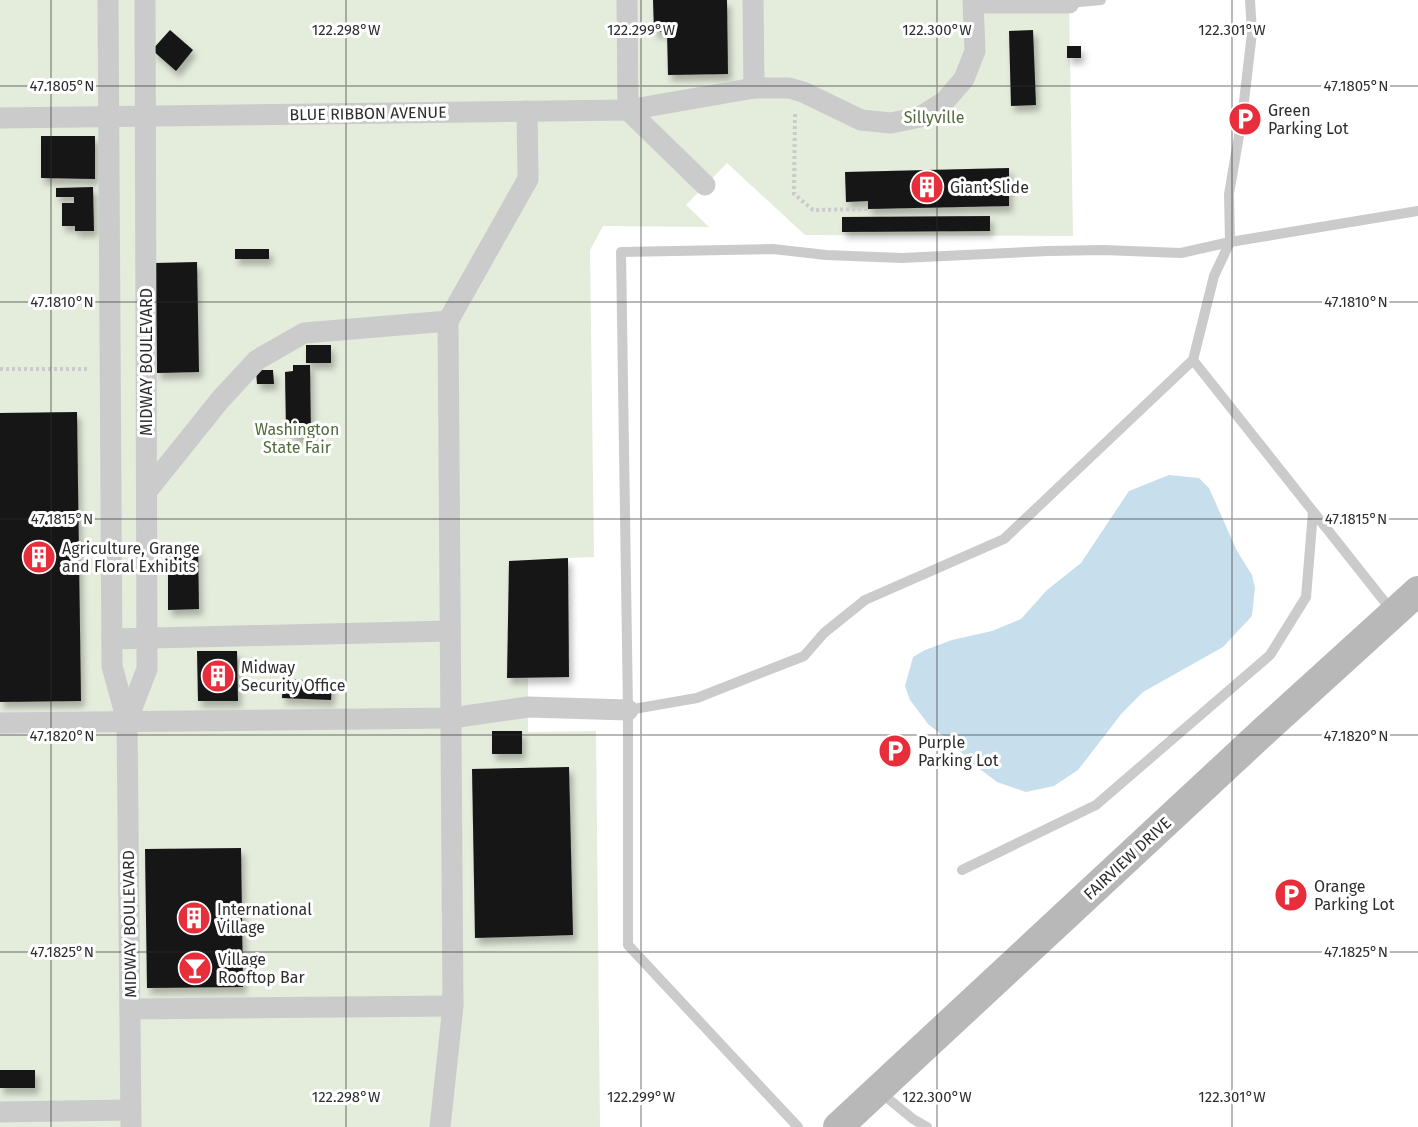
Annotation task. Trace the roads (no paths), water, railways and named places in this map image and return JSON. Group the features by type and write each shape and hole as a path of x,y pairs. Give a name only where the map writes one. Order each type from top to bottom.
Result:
{"main road":[{"name":"FAIRVIEW DRIVE","path":"838,1127 1418,591"}],"street":[{"name":"MIDWAY BOULEVARD","path":"108,0 112,666 127,721 130,1119"},
{"name":"MIDWAY BOULEVARD","path":"127,721 147,669 145,0"},
{"path":"627,0 628,110 705,185"},
{"path":"753,0 754,88"},
{"name":"BLUE RIBBON AVENUE","path":"0,118 628,110 754,88 795,90 861,120 891,123 920,117 945,101 964,79 975,51 974,2"},
{"path":"974,2 1069,3"},
{"path":"440,1127 453,1006 448,321 528,179 527,111"},
{"path":"147,491 220,400 257,360 266,354 304,333 448,321"},
{"path":"112,639 450,631"},
{"path":"0,723 451,718 528,707 628,710"},
{"path":"130,1009 453,1006"},
{"path":"0,1112 130,1119"}],"lane":[{"path":"1069,3 1101,0"},
{"path":"628,710 697,698 804,656 824,633 865,600 1004,539 1193,360 1214,276 1230,242 1229,194 1242,118 1252,33 1250,0"},
{"path":"798,1127 628,945 628,710 621,252 773,249 826,255 902,258 1103,250 1181,253 1230,242 1418,211"},
{"path":"1193,360 1394,613"},
{"path":"962,870 1096,806 1270,655 1306,597 1313,512"},
{"path":"878,1089 913,1119 927,1127"}],"water":[{"path":"1169,475 1199,478 1209,488 1237,551 1252,575 1255,588 1252,616 1223,647 1143,692 1122,713 1078,770 1054,786 1026,792 997,782 928,724 910,700 905,686 913,657 952,640 992,631 1021,619 1047,590 1081,563 1129,491"}],"place":[{"name":"Green Parking Lot","path":"1245,119"},
{"name":"Giant Slide","path":"927,187"},
{"name":"Agriculture, Grange and Floral Exhibits","path":"39,557"},
{"name":"Midway Security Office","path":"218,676"},
{"name":"Purple Parking Lot","path":"895,751"},
{"name":"Orange Parking Lot","path":"1291,895"},
{"name":"International Village","path":"194,918"},
{"name":"Village Rooftop Bar","path":"195,968"}],"park label":[{"name":"Sillyville","path":"934,117"},
{"name":"Washington State Fair","path":"297,438"}]}
